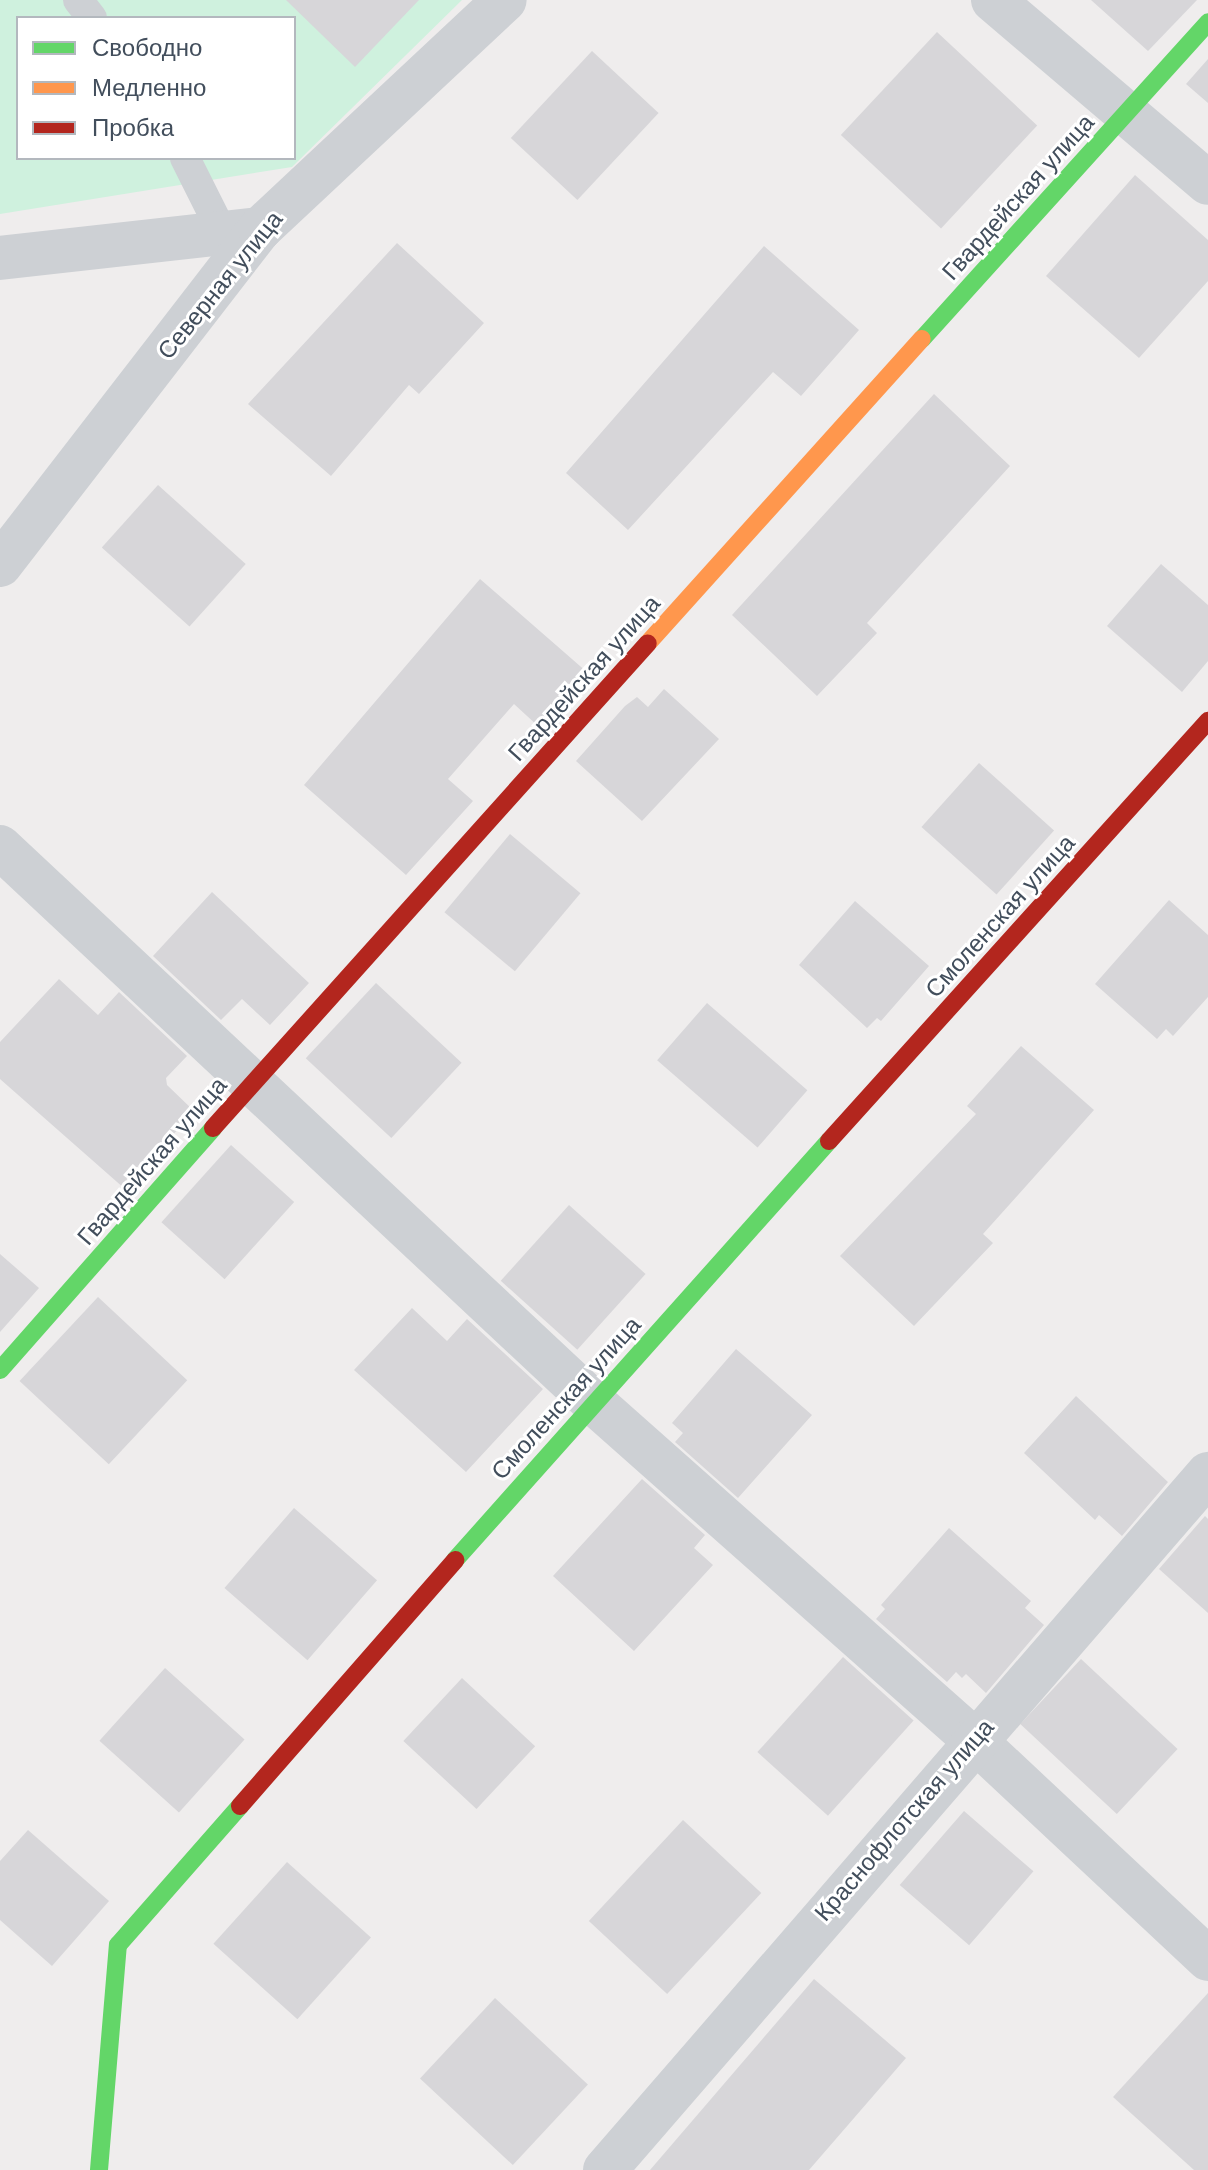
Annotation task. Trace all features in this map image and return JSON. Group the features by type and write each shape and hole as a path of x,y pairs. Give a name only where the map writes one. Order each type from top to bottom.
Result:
{"street":[{"name":"Северная улица","path":"0,565 242,232 505,0"},
{"path":"993,0 1129,110 1208,183"},
{"name":"Гвардейская улица","path":"0,1370 253,1082 1208,22"},
{"path":"0,258 242,232"},
{"name":"Смоленская улица","path":"99,2170 118,1945 593,1402 1208,721"},
{"path":"0,847 593,1402 973,1739 1208,1959"},
{"name":"Краснофлотская улица","path":"605,2170 973,1739 1208,1474"}],"lane":[{"path":"78,0 90,16"},
{"path":"187,160 242,232"}],"green space":[{"path":"0,0 462,0 292,167 0,214"}],"building":[{"path":"286,0 419,0 355,67"},
{"path":"1091,0 1197,0 1148,51"},
{"path":"937,32 1037,125 941,229 841,135"},
{"path":"592,51 659,113 577,200 511,138"},
{"path":"1208,59 1208,103 1186,84"},
{"path":"1135,175 1208,240 1208,281 1139,358 1046,276"},
{"path":"397,243 484,323 419,394 409,385 331,476 248,404"},
{"path":"764,246 859,330 801,396 773,372 628,530 566,473"},
{"path":"934,394 1010,466 867,623 877,633 817,696 732,615"},
{"path":"158,485 246,564 189,626 102,547"},
{"path":"1161,564 1208,605 1208,661 1182,692 1107,626"},
{"path":"480,579 588,673 539,727 514,704 448,779 473,801 406,875 304,785"},
{"path":"664,689 719,739 642,821 576,761 625,706 637,697 648,707"},
{"path":"979,763 1054,831 997,894 921,827"},
{"path":"510,834 580,893 515,971 444,912"},
{"path":"212,892 309,983 270,1025 242,999 221,1020 153,956"},
{"path":"1169,900 1208,935 1208,997 1173,1036 1166,1029 1157,1039 1095,984"},
{"path":"855,901 929,966 881,1021 877,1018 867,1028 799,965"},
{"path":"59,979 98,1015 119,992 187,1056 166,1078 167,1085 194,1111 125,1189 0,1079 0,1042"},
{"path":"376,983 462,1063 391,1138 306,1058"},
{"path":"707,1003 807,1090 758,1148 657,1060"},
{"path":"1021,1046 1094,1110 983,1234 993,1243 914,1326 840,1256 976,1114 967,1106"},
{"path":"231,1145 294,1202 225,1279 161,1222"},
{"path":"569,1205 646,1274 577,1350 501,1281"},
{"path":"0,1254 39,1288 0,1332"},
{"path":"98,1297 187,1380 109,1464 20,1381"},
{"path":"412,1308 447,1341 467,1319 543,1389 466,1472 354,1370"},
{"path":"736,1349 812,1415 738,1498 675,1442 683,1433 672,1423"},
{"path":"1076,1396 1168,1482 1122,1536 1099,1515 1095,1520 1024,1453"},
{"path":"642,1479 705,1535 694,1548 713,1565 634,1651 553,1576"},
{"path":"294,1508 377,1580 307,1660 224,1588"},
{"path":"1205,1516 1208,1519 1208,1613 1159,1569"},
{"path":"949,1528 1031,1601 1025,1608 1044,1625 986,1693 966,1674 962,1678 956,1672 947,1682 876,1619 885,1609 881,1605"},
{"path":"843,1657 914,1721 828,1816 757,1752"},
{"path":"1081,1659 1178,1749 1117,1814 1020,1724"},
{"path":"165,1668 245,1740 179,1812 99,1741"},
{"path":"462,1678 535,1746 476,1809 403,1741"},
{"path":"964,1811 1033,1871 969,1945 900,1885"},
{"path":"683,1820 761,1893 667,1994 589,1921"},
{"path":"28,1830 109,1901 52,1966 0,1920 0,1861"},
{"path":"287,1862 371,1938 297,2019 213,1944"},
{"path":"814,1979 906,2058 809,2170 650,2170"},
{"path":"1208,1993 1208,2170 1194,2170 1113,2097"},
{"path":"495,1998 588,2085 513,2165 420,2078"}],"traffic: fast":[{"path":"922,339 1208,22"},
{"path":"0,1370 213,1128"},
{"path":"455,1560 829,1141"},
{"path":"99,2170 118,1945 240,1806"}],"traffic: slow":[{"path":"648,643 922,339"}],"traffic: jam":[{"path":"213,1128 648,643"},
{"path":"829,1141 1208,721"},
{"path":"240,1806 455,1560"}]}
